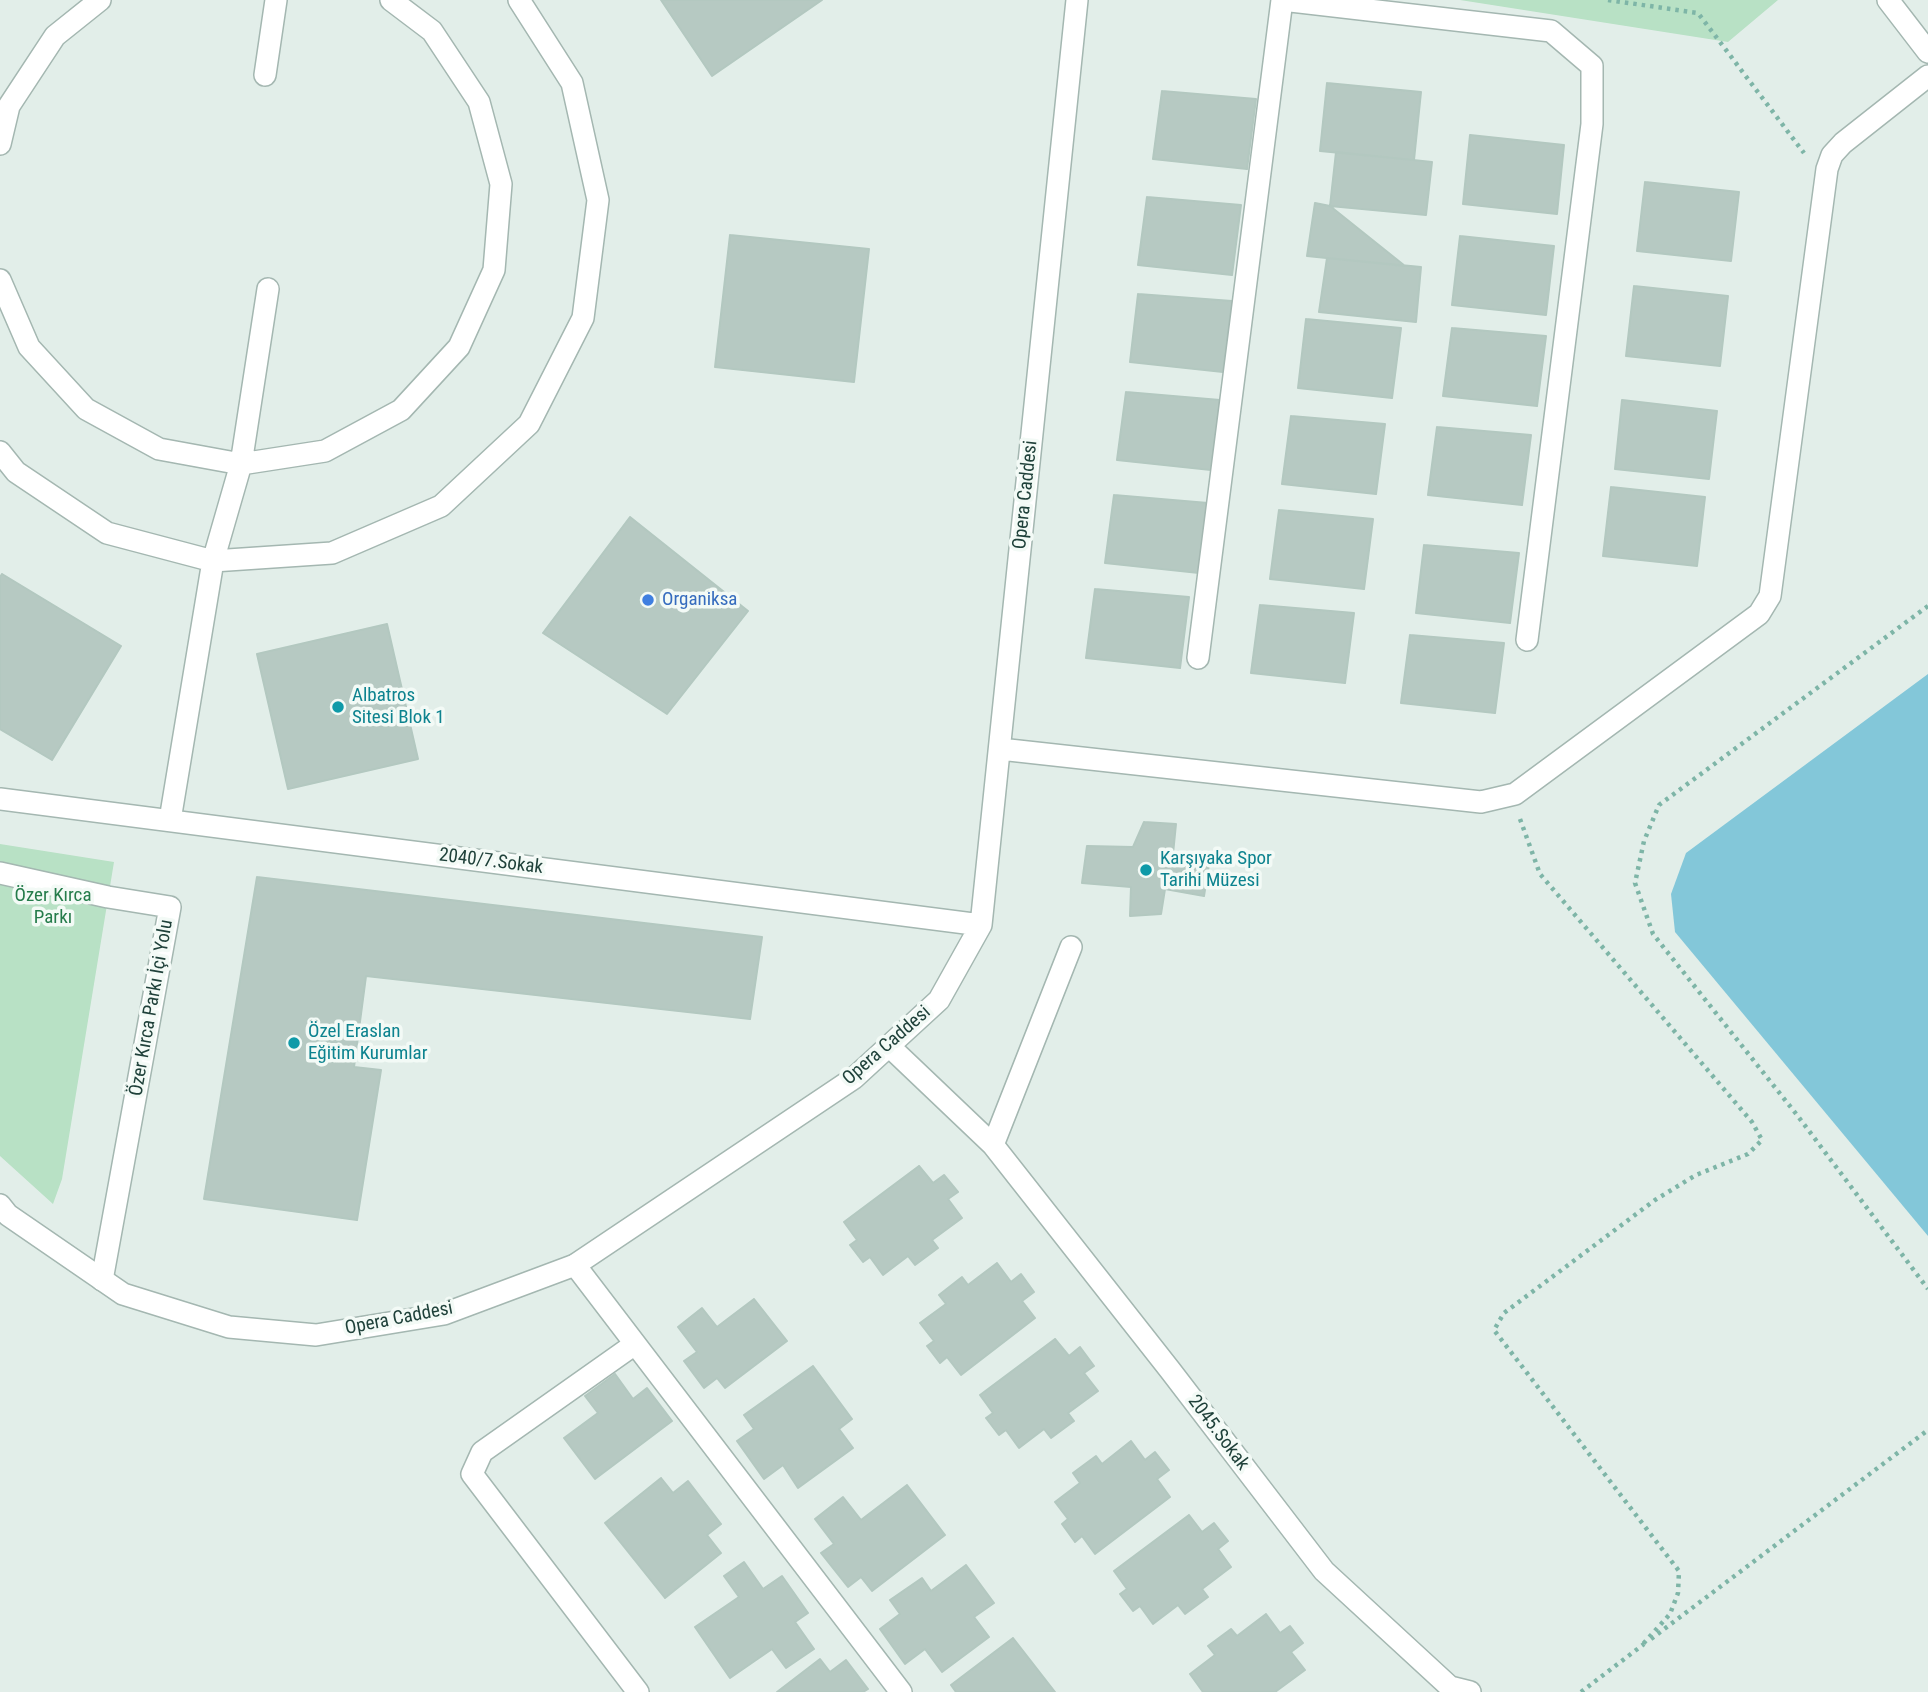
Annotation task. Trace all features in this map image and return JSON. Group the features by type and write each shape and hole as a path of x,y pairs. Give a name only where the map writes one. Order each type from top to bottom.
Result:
{"street":[{"path":"0,144 9,106 55,36 100,0"},
{"path":"265,75 276,0"},
{"path":"0,280 29,347 86,409 159,449 241,464 325,451 401,410 459,347 494,270 501,184 479,102 432,31 391,0"},
{"path":"0,452 16,472 107,533 213,561 332,553 441,506 529,424 583,318 598,200 572,83 519,0"},
{"name":"Opera Caddesi","path":"0,1205 8,1215 122,1294 229,1327 316,1335 444,1314 575,1265 854,1078 939,1000 981,925 1077,0"},
{"path":"1198,658 1282,0 1551,31 1592,66 1592,124 1527,640"},
{"path":"1888,0 1928,52"},
{"path":"1000,749 1481,802 1515,794 1759,614 1770,596 1827,169 1832,155 1843,143 1928,76"},
{"path":"170,820 213,561 241,464 268,289"},
{"name":"2040/7.Sokak","path":"0,799 981,925"},
{"name":"Özer Kırca Parkı İçi Yolu","path":"0,873 108,897 170,907 102,1280"},
{"path":"993,1145 1071,947"},
{"name":"2045.Sokak","path":"889,1046 993,1145 1324,1572 1450,1687 1470,1692"},
{"path":"575,1265 901,1692"},
{"path":"635,1344 482,1452 472,1474 638,1692"}],"path":[{"path":"1608,0 1699,13 1809,160 1827,169"},
{"path":"1928,606 1659,805 1644,841 1635,883 1653,934 1797,1115 1928,1289"},
{"path":"1515,794 1521,824 1540,874 1752,1122 1762,1140 1748,1154 1696,1175 1655,1200 1504,1313 1494,1329 1679,1571 1678,1594 1670,1614 1643,1644"},
{"path":"1581,1692 1928,1430"}],"green space":[{"path":"1460,0 1778,0 1728,42"},
{"name":"Özer Kırca Parkı","path":"0,844 114,862 62,1179 53,1204 0,1156"}],"water":[{"path":"1928,674 1928,1236 1675,932 1671,894 1686,853"}],"building":[{"path":"661,0 822,0 712,76"},
{"path":"1327,83 1421,92 1414,160 1320,151"},
{"path":"1162,91 1256,99 1247,169 1153,159"},
{"path":"1470,135 1564,145 1557,214 1463,204"},
{"path":"1336,152 1432,162 1426,215 1330,206"},
{"path":"1645,182 1739,192 1731,261 1637,251"},
{"path":"1147,197 1241,205 1232,275 1138,265"},
{"path":"1315,203 1330,206 1405,266 1307,256"},
{"path":"730,235 869,249 854,382 715,367"},
{"path":"1460,236 1554,246 1546,315 1452,305"},
{"path":"1327,258 1421,267 1416,322 1319,312"},
{"path":"1634,286 1728,296 1720,366 1626,356"},
{"path":"1138,294 1232,301 1223,372 1130,362"},
{"path":"1306,319 1401,328 1392,398 1298,388"},
{"path":"1452,328 1546,336 1537,406 1443,396"},
{"path":"1126,392 1220,400 1211,470 1117,460"},
{"path":"1622,400 1717,411 1709,479 1615,469"},
{"path":"1291,416 1385,424 1376,494 1282,484"},
{"path":"1437,427 1531,435 1522,505 1428,495"},
{"path":"1611,487 1705,497 1697,566 1603,556"},
{"path":"1114,495 1208,503 1199,573 1105,563"},
{"path":"1279,510 1373,519 1364,589 1270,579"},
{"path":"630,517 748,611 667,714 543,633"},
{"path":"1424,545 1519,553 1510,623 1416,613"},
{"path":"2,574 121,646 52,760 0,729"},
{"path":"1095,589 1189,597 1180,668 1086,658"},
{"path":"1260,605 1354,613 1345,683 1251,673"},
{"name":"Albatros Sitesi Blok 1","path":"387,624 418,759 288,789 257,654"},
{"path":"1410,635 1504,643 1495,713 1401,703"},
{"name":"Karşıyaka Spor Tarihi Müzesi","path":"1144,822 1176,824 1173,854 1210,858 1204,896 1165,889 1161,914 1130,916 1131,887 1082,883 1087,846 1133,847"},
{"name":"Özel Eraslan Eğitim Kurumlar","path":"257,877 762,937 750,1019 366,976 354,1067 381,1070 357,1220 204,1199"},
{"path":"919,1166 933,1183 944,1175 958,1192 948,1199 962,1218 932,1240 938,1248 915,1265 908,1256 883,1275 870,1257 863,1262 850,1245 857,1240 844,1222"},
{"path":"997,1263 1011,1282 1021,1274 1034,1292 1022,1301 1035,1318 961,1375 947,1357 940,1363 927,1346 934,1341 920,1323 946,1304 939,1295 962,1277 968,1285"},
{"path":"754,1299 787,1341 725,1388 717,1378 704,1388 684,1361 697,1352 678,1327 702,1308 717,1327"},
{"path":"1055,1339 1069,1356 1080,1347 1094,1366 1084,1373 1098,1391 1068,1413 1074,1421 1051,1438 1044,1429 1019,1448 1006,1430 999,1435 986,1418 993,1413 980,1395"},
{"path":"813,1366 852,1419 839,1429 853,1448 798,1488 783,1465 764,1479 737,1441 754,1429 744,1415"},
{"path":"615,1374 633,1399 647,1388 672,1421 595,1479 564,1438 598,1413 585,1396"},
{"path":"1131,1441 1145,1460 1155,1452 1169,1470 1157,1479 1170,1497 1095,1554 1082,1536 1075,1542 1062,1524 1068,1519 1055,1502 1080,1483 1073,1473 1096,1456 1102,1464"},
{"path":"661,1478 673,1493 688,1481 721,1524 707,1535 721,1553 665,1598 605,1523"},
{"path":"907,1485 945,1535 872,1591 861,1577 848,1587 821,1553 834,1544 815,1519 843,1497 861,1520"},
{"path":"1189,1515 1202,1532 1214,1523 1228,1541 1218,1549 1231,1567 1202,1589 1208,1597 1185,1614 1178,1605 1153,1624 1140,1606 1133,1611 1120,1594 1127,1589 1114,1571"},
{"path":"744,1562 763,1589 782,1576 808,1613 795,1622 814,1649 786,1668 772,1649 730,1678 695,1627 739,1597 724,1576"},
{"path":"966,1565 994,1603 974,1617 989,1637 942,1672 925,1649 905,1664 880,1629 900,1614 890,1600 922,1578 931,1591"},
{"path":"1266,1614 1280,1633 1290,1626 1303,1643 1291,1652 1305,1670 1275,1692 1203,1692 1190,1674 1215,1655 1208,1646 1231,1629 1237,1636"},
{"path":"1013,1638 1055,1692 956,1692 951,1685"},
{"path":"820,1659 830,1672 846,1660 868,1689 863,1692 777,1692"}],"place":[{"name":"Organiksa","path":"648,600"},
{"name":"Albatros Sitesi Blok 1","path":"338,707"},
{"name":"Karşıyaka Spor Tarihi Müzesi","path":"1146,870"},
{"name":"Özel Eraslan Eğitim Kurumlar","path":"294,1043"}]}
